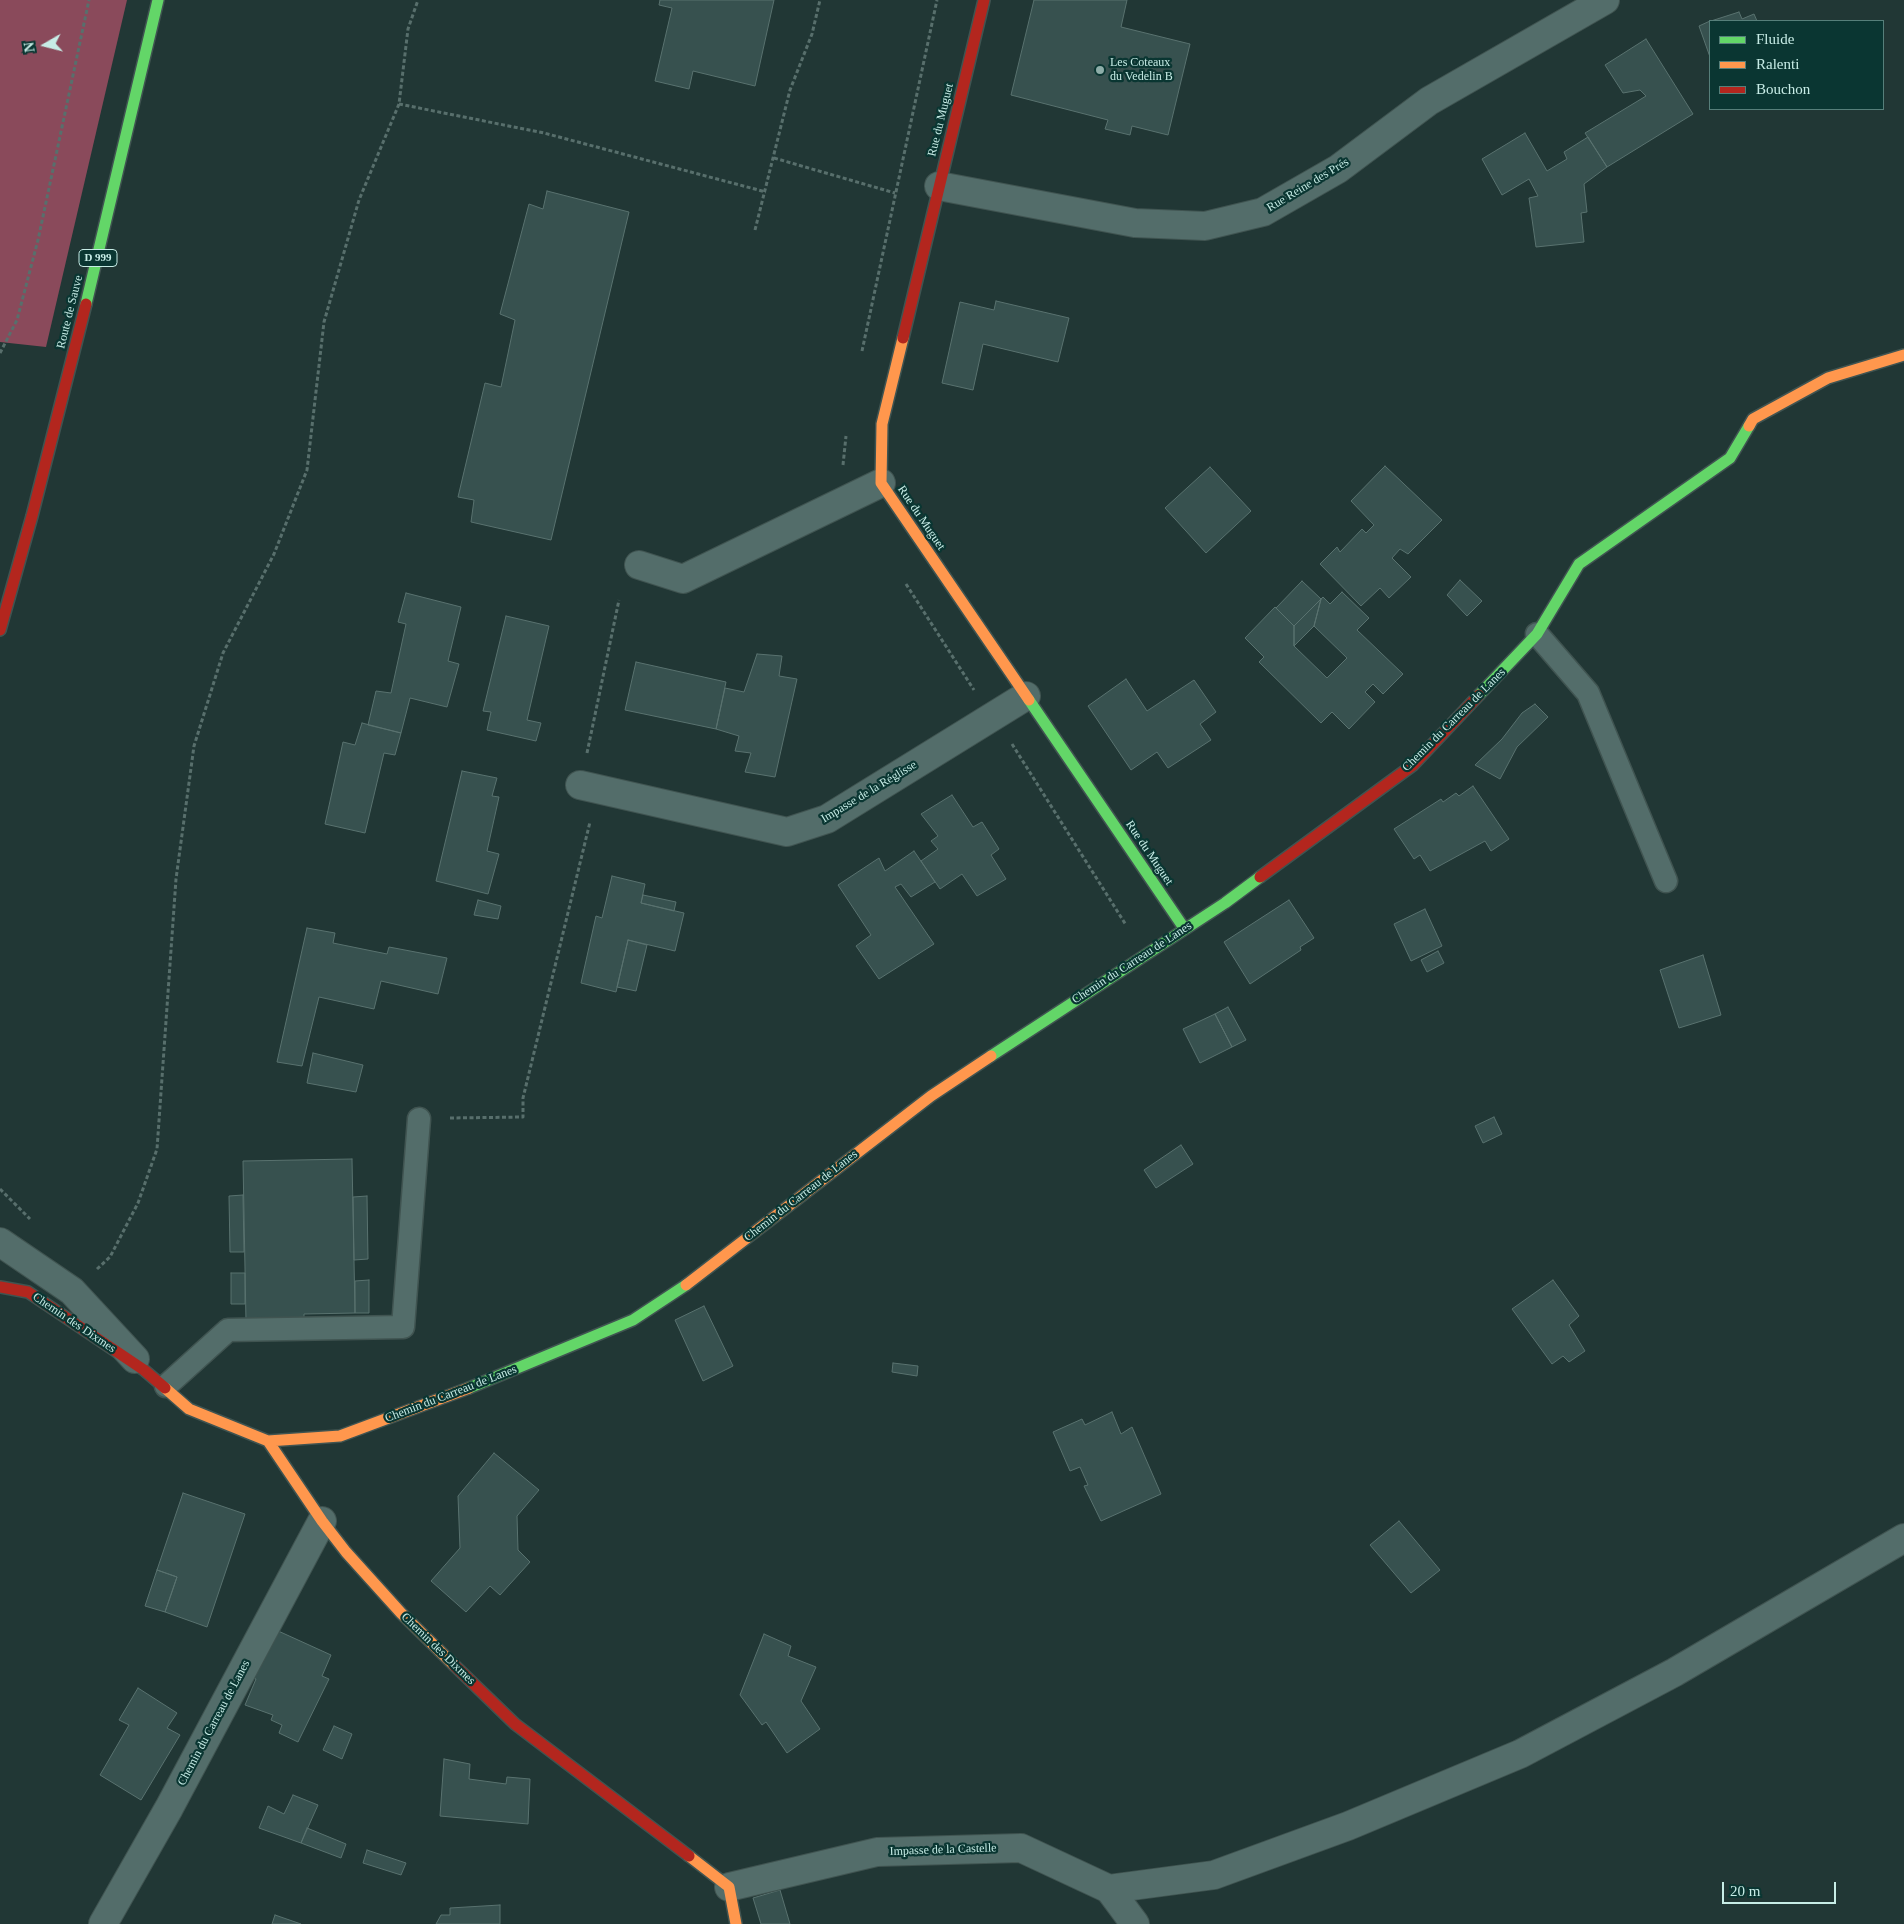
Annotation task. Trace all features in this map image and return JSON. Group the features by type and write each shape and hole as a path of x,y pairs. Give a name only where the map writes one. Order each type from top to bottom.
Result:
{"street":[{"name":"Route de Sauve","path":"0,630 32,516 107,223 158,0"},
{"name":"Rue du Muguet","path":"984,0 882,424 881,483 1184,928"},
{"name":"Rue Reine des Prés","path":"939,186 1135,223 1206,226 1263,212 1338,169 1429,101 1606,0"},
{"name":"Chemin du Carreau de Lanes","path":"268,1441 340,1436 461,1392 633,1320 696,1278 931,1096 1184,928 1225,903 1413,765 1537,634 1579,564 1730,458 1753,419 1828,378 1904,355"},
{"path":"639,565 683,579 881,483"},
{"name":"Impasse de la Réglisse","path":"589,787 787,832 827,819 1026,696"},
{"name":"Chemin des Dixmes","path":"0,1242 72,1291 144,1370"},
{"name":"Chemin des Dixmes","path":"0,1287 28,1292 144,1370 166,1386 189,1409 268,1441 322,1521 346,1552 401,1613 515,1724 729,1887"},
{"name":"Chemin du Carreau de Lanes","path":"103,1924 169,1808 322,1521"},
{"path":"1109,1888 1214,1875 1348,1826 1520,1754 1675,1672 1904,1538"},
{"name":"Impasse de la Castelle","path":"729,1887 877,1852 1021,1848 1109,1888 1135,1924"},
{"path":"729,1887 736,1924"}],"lane":[{"path":"1537,634 1588,693 1666,881"},
{"path":"166,1386 228,1330 402,1326 419,1119"}],"path":[{"path":"0,353 17,320 31,267 89,0"},
{"path":"72,1291 110,1256 138,1203 157,1150 176,879 194,746 222,653 274,554 307,470 324,322 359,200 399,104 408,30 418,0"},
{"path":"755,230 790,90 812,34 820,0"},
{"path":"862,354 894,193 937,0"},
{"path":"399,104 544,134 766,192"},
{"path":"774,158 894,193"},
{"path":"842,473 846,429"},
{"path":"905,583 969,681"},
{"path":"419,1119 523,1117 523,1098 589,787 619,600"},
{"path":"1008,737 1128,929 1124,932"},
{"path":"0,1189 34,1223"}],"shaded area":[{"path":"0,0 127,0 46,347 0,342"}],"building":[{"path":"660,0 774,0 755,86 693,71 689,89 655,81 672,8 659,5"},
{"name":"Les Coteaux du Vedelin B","path":"1034,0 1127,0 1121,27 1190,44 1168,135 1132,126 1130,135 1105,129 1108,120 1011,95"},
{"path":"1739,12 1742,19 1754,14 1757,20 1714,20"},
{"path":"1709,21 1709,54 1699,26"},
{"path":"1646,39 1693,114 1607,167 1585,133 1646,96 1640,90 1623,93 1605,65"},
{"path":"1525,133 1547,171 1567,159 1564,152 1588,137 1607,167 1584,184 1587,212 1581,213 1584,242 1536,247 1529,198 1538,196 1529,179 1502,195 1482,159"},
{"path":"547,191 629,212 551,540 471,522 474,500 458,497 485,383 501,387 515,320 500,314 529,204 543,209"},
{"path":"996,301 1069,318 1058,362 983,344 973,390 942,383 960,302 994,310"},
{"path":"1385,466 1442,520 1408,554 1400,549 1392,558 1411,577 1389,598 1380,588 1361,606 1320,564 1337,547 1340,552 1362,529 1366,533 1374,525 1351,501"},
{"path":"1210,467 1251,511 1206,553 1165,508"},
{"path":"1460,580 1482,601 1467,616 1447,595"},
{"path":"1302,581 1321,599 1294,626 1276,608"},
{"path":"1342,592 1369,618 1357,630 1403,674 1383,694 1373,684 1365,692 1375,702 1349,729 1332,712 1321,723 1259,662 1264,657 1245,638 1275,607 1294,626 1294,646 1327,678 1347,658 1314,626 1321,599 1323,597 1330,604"},
{"path":"406,593 461,607 448,661 459,664 447,707 410,698 401,733 368,725 376,691 391,693 406,624 398,622"},
{"path":"1321,599 1314,626 1294,646 1294,626"},
{"path":"506,616 549,626 527,720 541,723 536,741 487,730 491,712 483,711"},
{"path":"757,654 782,656 779,676 797,679 775,777 745,772 751,753 735,751 739,736 716,729 725,688 744,692"},
{"path":"636,662 726,682 716,729 625,710"},
{"path":"1126,679 1147,711 1194,680 1216,712 1200,724 1211,740 1168,768 1157,752 1131,770 1088,706"},
{"path":"1535,704 1548,717 1517,747 1500,779 1475,765 1502,739 1522,713"},
{"path":"362,723 401,733 395,755 384,753 365,833 325,824 343,742 355,745"},
{"path":"462,771 497,778 492,796 499,797 487,851 499,854 488,894 436,881"},
{"path":"1473,786 1509,839 1491,851 1485,841 1430,871 1420,855 1414,859 1394,829 1441,799 1443,802 1456,793 1459,796"},
{"path":"952,795 973,827 982,822 999,849 991,855 1006,879 977,896 962,874 940,889 921,861 938,849 931,841 938,836 921,814"},
{"path":"914,851 935,882 911,897 901,884 895,887 934,944 879,979 856,946 871,935 838,885 879,858 885,871"},
{"path":"612,876 645,884 641,903 684,913 675,951 628,940 616,992 581,983 596,916 602,918"},
{"path":"643,895 676,902 674,911 641,903"},
{"path":"478,900 501,906 498,919 474,915"},
{"path":"1289,900 1314,938 1300,947 1301,950 1250,984 1224,942"},
{"path":"1425,909 1442,946 1411,961 1394,924"},
{"path":"307,928 335,933 333,943 387,954 389,947 447,958 438,994 381,981 374,1009 319,997 302,1066 277,1062"},
{"path":"628,940 647,945 636,991 617,987"},
{"path":"1438,951 1444,963 1427,972 1421,960"},
{"path":"1703,955 1721,1015 1679,1028 1660,970"},
{"path":"1228,1007 1246,1040 1232,1047 1215,1014"},
{"path":"1215,1014 1232,1047 1200,1063 1183,1029"},
{"path":"313,1053 363,1065 356,1092 307,1083"},
{"path":"1494,1117 1502,1134 1483,1143 1475,1126"},
{"path":"1181,1145 1193,1164 1156,1188 1144,1170"},
{"path":"352,1159 355,1313 304,1314 304,1320 246,1322 243,1161"},
{"path":"243,1195 244,1252 230,1252 229,1196"},
{"path":"367,1196 368,1259 354,1260 353,1197"},
{"path":"231,1273 245,1273 245,1304 231,1304"},
{"path":"369,1280 369,1313 355,1313 355,1281"},
{"path":"1553,1280 1579,1316 1569,1325 1585,1351 1569,1362 1563,1356 1552,1364 1512,1309"},
{"path":"704,1306 733,1366 703,1381 675,1320"},
{"path":"893,1363 918,1366 917,1376 892,1372"},
{"path":"1112,1412 1121,1434 1132,1427 1161,1494 1101,1521 1084,1486 1088,1485 1080,1467 1070,1471 1053,1432 1082,1419 1085,1425"},
{"path":"494,1453 539,1490 517,1516 518,1550 530,1562 500,1595 490,1586 466,1612 431,1581 460,1548 458,1496"},
{"path":"183,1493 245,1514 207,1627 165,1612 177,1577 157,1570"},
{"path":"1399,1521 1440,1570 1411,1593 1370,1545"},
{"path":"157,1570 177,1577 165,1612 145,1606"},
{"path":"276,1630 331,1655 322,1676 329,1679 298,1742 279,1733 282,1725 271,1720 273,1715 245,1705 256,1679 253,1678"},
{"path":"764,1634 791,1646 788,1656 816,1667 801,1701 820,1729 787,1753 766,1722 762,1725 740,1695"},
{"path":"138,1688 177,1713 167,1728 180,1735 141,1800 100,1775 129,1725 119,1720"},
{"path":"334,1726 352,1734 342,1759 323,1750"},
{"path":"444,1759 470,1764 469,1779 506,1784 507,1777 530,1779 528,1824 440,1816"},
{"path":"293,1795 318,1805 301,1843 259,1828 268,1806 284,1814"},
{"path":"307,1828 346,1844 341,1858 301,1843"},
{"path":"367,1850 406,1863 401,1875 363,1863"},
{"path":"780,1890 790,1924 761,1924 753,1898"},
{"path":"500,1905 500,1924 436,1924 441,1915 450,1915 450,1908"},
{"path":"275,1915 301,1924 272,1924"}],"traffic: fast":[{"path":"86,304 158,0"},
{"path":"1479,695 1537,634 1579,564 1730,458 1749,426"},
{"path":"1029,700 1184,928"},
{"path":"991,1056 1225,903 1260,877"},
{"path":"469,1388 633,1320 686,1285"}],"traffic: slow":[{"path":"903,338 882,424 881,483 1029,700"},
{"path":"1749,426 1753,419 1828,378 1904,355"},
{"path":"686,1285 931,1096 991,1056"},
{"path":"165,1388 189,1409 268,1441 322,1521 346,1552 401,1613 454,1665"},
{"path":"268,1441 340,1436 469,1388"},
{"path":"689,1856 729,1887 736,1924"}],"traffic: jam":[{"path":"903,338 984,0"},
{"path":"0,630 32,516 86,304"},
{"path":"1260,877 1413,765 1479,695"},
{"path":"0,1287 28,1292 144,1370 165,1388"},
{"path":"454,1665 515,1724 689,1856"}],"place":[{"name":"Les Coteaux du Vedelin B","path":"1100,70"}]}
